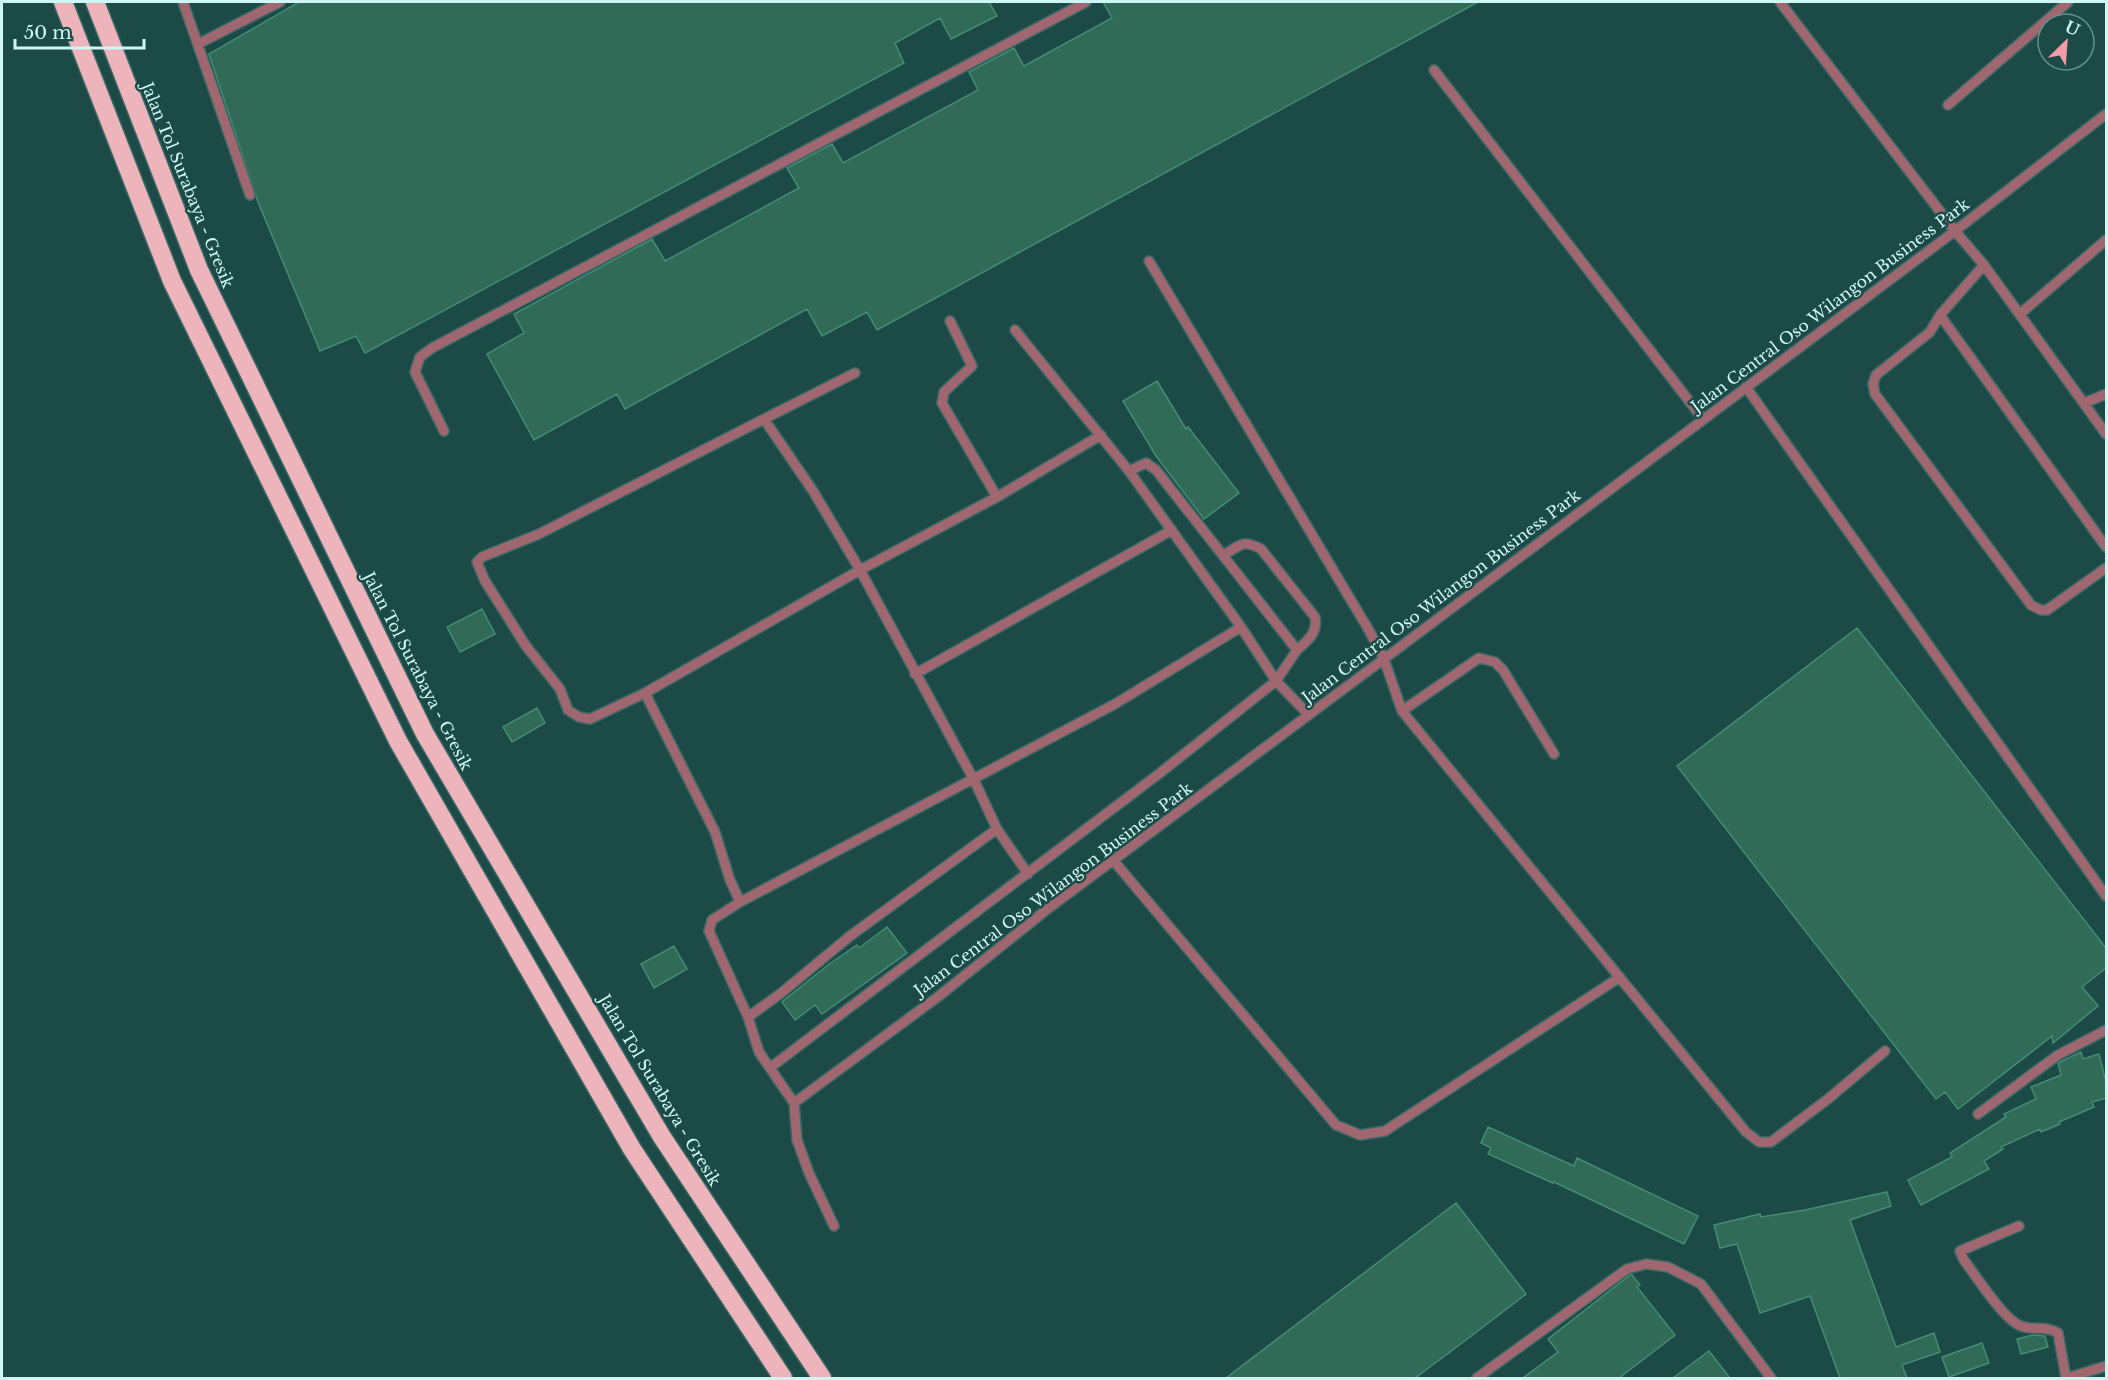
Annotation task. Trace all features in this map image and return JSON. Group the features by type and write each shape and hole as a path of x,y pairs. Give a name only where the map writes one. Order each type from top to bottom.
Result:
{"highway":[{"path":"63,2 172,281 398,741 632,1149 783,1378"},
{"name":"Jalan Tol Surabaya - Gresik","path":"95,2 199,270 425,734 662,1137 822,1378"}],"lane":[{"path":"183,2 250,195"},
{"path":"198,44 280,2"},
{"path":"444,431 415,372 420,357 432,348 1086,2"},
{"path":"1780,2 1955,231 1984,265 2106,434"},
{"path":"1948,105 2068,2"},
{"path":"1434,70 1703,419"},
{"name":"Jalan Central Oso Wilangon Business Park","path":"794,1103 939,996 1045,911 1955,231 2106,114"},
{"path":"2020,314 2106,240"},
{"path":"1149,261 1364,622 1384,659 1402,711 1746,1132 1759,1142 1771,1142 1828,1099 1885,1051"},
{"path":"1984,265 1940,315 1930,332 1876,375 1873,384 1875,394 2031,605 2047,610 2106,568"},
{"path":"1940,315 2106,547"},
{"path":"950,321 972,366 944,392 942,403 996,497"},
{"path":"1015,330 1129,471 1241,627 1275,681 1308,714"},
{"path":"855,373 539,534 482,557 477,562 485,581 520,636 560,688 568,710 579,717 590,720 645,693 860,570 996,497 1101,435"},
{"path":"1746,387 2106,896"},
{"path":"2084,403 2106,394"},
{"path":"764,419 813,492 860,570 974,780 997,829 1028,874"},
{"path":"1129,471 1146,463 1156,470 1297,650"},
{"path":"915,674 1172,530"},
{"path":"771,1068 1160,773 1275,681 1297,650 1312,636 1316,624 1315,617 1261,549 1249,542 1243,543 1224,555"},
{"path":"834,1226 809,1173 797,1140 794,1103 759,1052 748,1017 709,931 712,920 740,902 1115,704 1241,627"},
{"path":"1402,711 1479,658 1495,662 1503,670 1554,754"},
{"path":"645,693 715,832 730,880 740,902"},
{"path":"748,1017 843,942 997,829"},
{"path":"1113,860 1336,1125 1360,1135 1385,1131 1620,977"},
{"path":"1978,1114 2058,1055 2106,1030"},
{"path":"2019,1226 1960,1251 1964,1260 2005,1314 2021,1326 2049,1328 2058,1333 2067,1378 2106,1366"},
{"path":"1477,1378 1627,1269 1646,1264 1668,1267 1701,1284 1771,1378"}],"building":[{"path":"299,2 989,2 997,16 951,39 940,18 895,43 904,63 365,353 356,336 320,351 258,202 209,54"},
{"path":"1103,2 1478,2 877,330 867,312 822,336 807,309 625,409 617,394 534,440 487,354 524,333 514,314 652,239 665,261 799,188 787,168 832,144 843,163 978,90 969,72 1014,48 1024,66 1112,18"},
{"path":"1157,381 1186,429 1188,427 1239,493 1204,519 1156,456 1123,401"},
{"path":"482,609 495,634 460,652 447,627"},
{"path":"1857,628 2106,948 2106,968 2082,987 2098,1006 2053,1043 2052,1036 1958,1109 1945,1092 1936,1099 1677,766"},
{"path":"537,708 545,723 512,742 503,727"},
{"path":"887,927 907,953 822,1014 815,1005 795,1020 782,1002 828,965 857,945 859,948"},
{"path":"674,946 687,969 654,988 641,964"},
{"path":"2081,1052 2083,1059 2099,1054 2106,1082 2106,1098 2092,1102 2094,1107 2059,1122 2060,1124 2041,1132 2040,1129 2001,1147 2003,1149 1984,1161 1989,1169 1921,1205 1908,1180 1952,1157 1950,1153 2006,1117 2004,1114 2036,1099 2031,1087 2061,1075 2058,1063"},
{"path":"1488,1127 1574,1166 1577,1158 1698,1216 1684,1244 1554,1182 1488,1154 1491,1148 1481,1143"},
{"path":"1887,1192 1891,1206 1850,1220 1896,1347 1934,1333 1940,1352 1902,1365 1907,1378 1840,1378 1810,1296 1760,1313 1737,1244 1720,1248 1714,1225 1760,1214 1761,1217 1805,1210"},
{"path":"1456,1203 1526,1294 1466,1340 1415,1378 1226,1378"},
{"path":"1630,1275 1640,1285 1637,1287 1675,1335 1619,1378 1523,1378 1558,1352 1548,1339"},
{"path":"2033,1335 2045,1336 2048,1347 2021,1354 2017,1339"},
{"path":"1982,1343 1989,1363 1949,1377 1942,1357"},
{"path":"1709,1351 1730,1378 1673,1378"}]}
